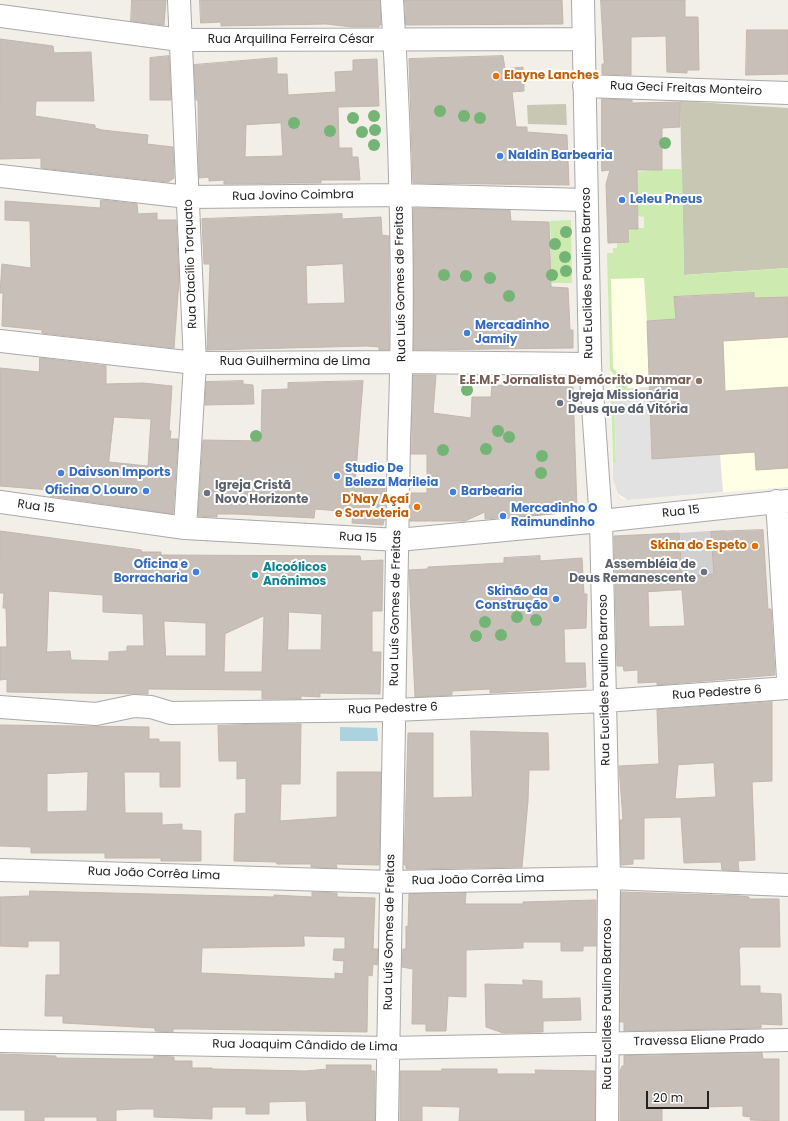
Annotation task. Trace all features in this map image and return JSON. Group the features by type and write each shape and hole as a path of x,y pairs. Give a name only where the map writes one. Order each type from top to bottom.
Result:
{"street":[{"name":"Rua Otacílio Torquato","path":"179,0 195,363 185,528"},
{"name":"Rua Luís Gomes de Freitas","path":"387,1121 399,439 402,362 400,195 392,0"},
{"name":"Rua Euclides Paulino Barroso","path":"583,0 590,364 601,521 609,878 609,1042 607,1121"},
{"name":"Rua Arquilina Ferreira César","path":"0,16 180,40 584,39"},
{"name":"Rua Geci Freitas Monteiro","path":"584,86 788,93"},
{"name":"Rua Jovino Coimbra","path":"0,176 188,197 400,195 586,200"},
{"name":"Rua Guilhermina de Lima","path":"0,341 195,363 402,362 590,364"},
{"name":"Rua 15","path":"0,502 185,528 398,540 601,521 782,501"},
{"path":"782,501 788,678"},
{"name":"Rua Pedestre 6","path":"0,707 96,714 134,706 150,707 171,713 394,710 605,701 788,688"},
{"name":"Rua João Corrêa Lima","path":"0,870 391,882 609,878 788,885"},
{"name":"Travessa Eliane Prado","path":"609,1042 788,1040"},
{"name":"Rua Joaquim Cândido de Lima","path":"0,1041 388,1048 609,1042"}],"shaded area":[{"path":"680,101 788,108 788,268 684,275"},
{"path":"566,104 567,125 528,124 527,105"},
{"name":"E.E.M.F Jornalista Demócrito Dummar","path":"788,268 788,487 628,500 622,498 618,494 613,480 608,279"},
{"path":"649,387 652,459 720,454 723,492 628,500 618,494 613,480 613,464 616,463 614,395 618,391 627,390 628,388"},
{"name":"Assembléia de Deus Remanescente","path":"725,530 729,612 684,615 679,533"}],"green space":[{"path":"663,169 682,169 684,275 788,268 788,297 754,298 754,293 674,297 676,319 647,321 644,278 611,279 613,368 618,373 627,373 627,378 615,376 610,370 607,253 613,253 613,248 617,248 617,242 630,242 629,228 644,228 644,217 638,216 637,172"},
{"path":"571,220 572,283 549,283 544,268 551,268 550,221"},
{"path":"619,384 627,384 628,390 618,391 614,395 616,463 613,464 611,392"}],"water":[{"path":"340,727 377,728 378,741 340,741"}],"building":[{"path":"132,0 166,0 164,25 131,21"},
{"path":"200,0 380,0 381,25 379,25 379,27 352,27 326,24 221,26 221,22 201,23"},
{"path":"405,0 562,0 563,24 406,25"},
{"path":"601,0 685,0 685,17 698,17 699,70 687,70 687,73 667,72 666,36 631,37 631,75 602,74 602,64 604,64"},
{"path":"747,30 788,30 788,74 746,75"},
{"path":"0,39 53,46 54,53 91,52 94,101 36,101 35,116 95,125 95,128 102,130 148,135 147,144 173,147 174,178 168,182 41,168 41,158 0,159"},
{"path":"169,56 171,100 150,100 150,58"},
{"path":"503,56 505,69 523,67 524,91 512,92 516,127 527,127 527,132 567,135 569,185 413,183 409,59"},
{"path":"277,58 277,74 287,74 288,95 336,92 335,72 353,71 353,60 377,59 379,106 338,107 339,148 352,148 352,157 358,157 360,180 321,180 321,183 224,184 224,180 209,181 209,177 199,178 198,100 196,100 194,65","holes":["281,123 283,156 245,157 246,125"]},
{"path":"602,99 632,100 632,103 680,102 680,127 662,128 662,170 637,170 638,229 628,229 629,242 608,243 606,184 610,170 602,171"},
{"path":"101,200 137,204 138,214 157,213 157,220 176,220 179,280 174,348 42,333 42,330 2,326 3,293 0,293 2,264 31,268 30,221 5,220 5,201 100,208"},
{"path":"414,208 510,210 511,221 549,222 551,287 568,288 570,330 573,330 573,348 414,350"},
{"path":"342,214 342,219 381,217 382,235 389,236 389,350 379,350 379,347 367,346 207,350 210,264 204,264 202,219","holes":["343,264 345,303 307,304 306,266"]},
{"path":"754,293 754,298 788,297 788,337 723,341 725,391 788,387 788,468 756,470 755,452 652,459 647,321 676,319 674,297"},
{"path":"40,358 106,366 106,384 143,383 172,386 169,431 171,431 170,439 178,439 173,514 50,496 50,490 0,486 0,368 39,372","holes":["114,417 151,419 148,466 109,462"]},
{"path":"413,375 436,375 433,413 471,418 472,397 491,397 492,385 573,387 577,511 485,519 485,512 465,521 410,521 411,493 427,493 427,454 411,454"},
{"path":"243,381 243,384 253,385 254,404 205,405 206,382"},
{"path":"363,381 355,484 385,487 385,520 383,525 352,523 353,512 315,509 314,518 236,514 217,514 217,517 198,516 203,440 261,441 262,390 288,389 288,383"},
{"path":"763,530 768,609 771,609 775,675 657,685 657,682 638,683 638,670 624,671 623,666 617,666 614,536 679,533 682,577 714,574 711,532","holes":["682,590 685,626 649,627 648,592"]},
{"path":"0,531 141,550 142,552 161,552 161,555 360,556 361,561 383,560 382,611 372,611 372,652 381,652 380,694 320,693 320,697 301,696 301,699 262,699 262,690 148,689 148,694 7,692 7,679 0,680 0,647 7,647 6,608 3,608 4,593 0,593","holes":["49,591 103,595 103,612 143,614 144,646 127,646 127,651 109,652 109,661 71,660 70,651 47,652","289,612 322,614 321,650 288,650","264,616 262,672 224,672 225,634","164,621 206,623 206,656 166,656"]},
{"path":"540,556 540,561 582,558 584,594 587,594 586,628 564,629 565,663 585,663 586,687 490,693 490,689 452,691 452,695 415,697 409,570 428,569 428,567 504,563 504,558"},
{"path":"772,702 772,781 752,782 755,860 738,861 739,871 722,870 721,862 684,863 681,817 644,818 644,859 633,859 633,864 621,865 620,820 623,820 619,766 659,764 657,710","holes":["714,763 716,797 675,799 678,765"]},
{"path":"301,724 300,784 281,784 280,821 337,817 337,772 381,772 379,865 336,864 337,868 311,867 311,864 277,864 276,862 234,861 235,814 246,813 246,778 237,779 237,761 219,761 218,726"},
{"path":"0,725 149,727 149,739 159,739 159,742 180,742 180,787 160,787 160,772 124,772 125,813 162,813 162,825 182,824 182,830 201,831 201,861 161,861 161,858 105,858 105,853 31,853 31,847 0,846","holes":["88,772 87,811 47,812 47,774"]},
{"path":"471,731 548,733 549,770 529,770 528,801 522,867 406,869 406,865 404,865 408,733 433,733 433,798 472,797"},
{"path":"30,891 312,897 312,892 337,893 337,897 375,898 373,949 378,949 377,965 373,964 372,976 368,975 367,1032 173,1029 173,1032 155,1031 155,1028 63,1023 63,1016 45,1016 46,975 60,975 60,941 28,941 28,947 0,946 0,897 29,896","holes":["304,936 345,937 345,949 334,949 333,960 344,961 343,974 335,973 335,979 201,973 202,948 304,946"]},
{"path":"621,892 741,896 749,897 749,899 779,899 780,947 741,947 739,950 740,986 760,986 760,993 781,994 782,1025 761,1024 761,1028 624,1031 624,1022 620,1022"},
{"path":"466,893 465,904 523,904 523,902 596,900 596,946 583,946 583,951 561,951 561,942 523,942 523,948 466,950 466,997 448,996 446,1031 426,1031 426,1024 412,1024 413,969 402,967 403,949 406,949 406,926 408,927 409,894"},
{"path":"523,980 542,981 542,999 580,998 581,1020 543,1021 543,1032 503,1033 486,1027 485,984 523,985"},
{"path":"762,1053 763,1059 779,1059 779,1121 750,1120 751,1117 743,1116 743,1106 662,1108 662,1121 620,1121 620,1071 622,1066 624,1066 624,1056"},
{"path":"0,1054 56,1056 56,1058 154,1059 154,1056 174,1057 174,1061 192,1061 192,1068 212,1069 306,1071 327,1069 326,1065 371,1065 371,1071 375,1071 375,1121 307,1121 306,1101 269,1102 269,1114 246,1114 246,1107 212,1107 212,1119 154,1117 154,1109 136,1109 116,1110 116,1121 97,1121 97,1117 44,1117 44,1121 25,1121 25,1110 0,1110"},
{"path":"442,1069 497,1069 497,1074 536,1074 535,1070 595,1071 595,1121 459,1121 460,1107 422,1106 422,1121 400,1121 400,1071 442,1071"}],"place":[{"name":"Elayne Lanches","path":"496,76"},
{"name":"Naldin Barbearia","path":"500,156"},
{"name":"Leleu Pneus","path":"622,200"},
{"name":"Mercadinho Jamily","path":"467,333"},
{"name":"E.E.M.F Jornalista Demócrito Dummar","path":"699,381"},
{"name":"Igreja Missionária Deus que dá Vitória","path":"560,403"},
{"name":"Daivson Imports","path":"61,473"},
{"name":"Studio De Beleza Marileia","path":"337,476"},
{"name":"Oficina O Louro","path":"146,491"},
{"name":"Barbearia","path":"453,492"},
{"name":"Igreja Cristã Novo Horizonte","path":"207,493"},
{"name":"D'Nay Açaí e Sorveteria","path":"417,507"},
{"name":"Mercadinho O Raimundinho","path":"503,516"},
{"name":"Skina do Espeto","path":"755,546"},
{"name":"Oficina e Borracharia","path":"196,572"},
{"name":"Assembléia de Deus Remanescente","path":"704,572"},
{"name":"Alcoólicos Anônimos","path":"255,575"},
{"name":"Skinão da Construção","path":"556,599"}]}
